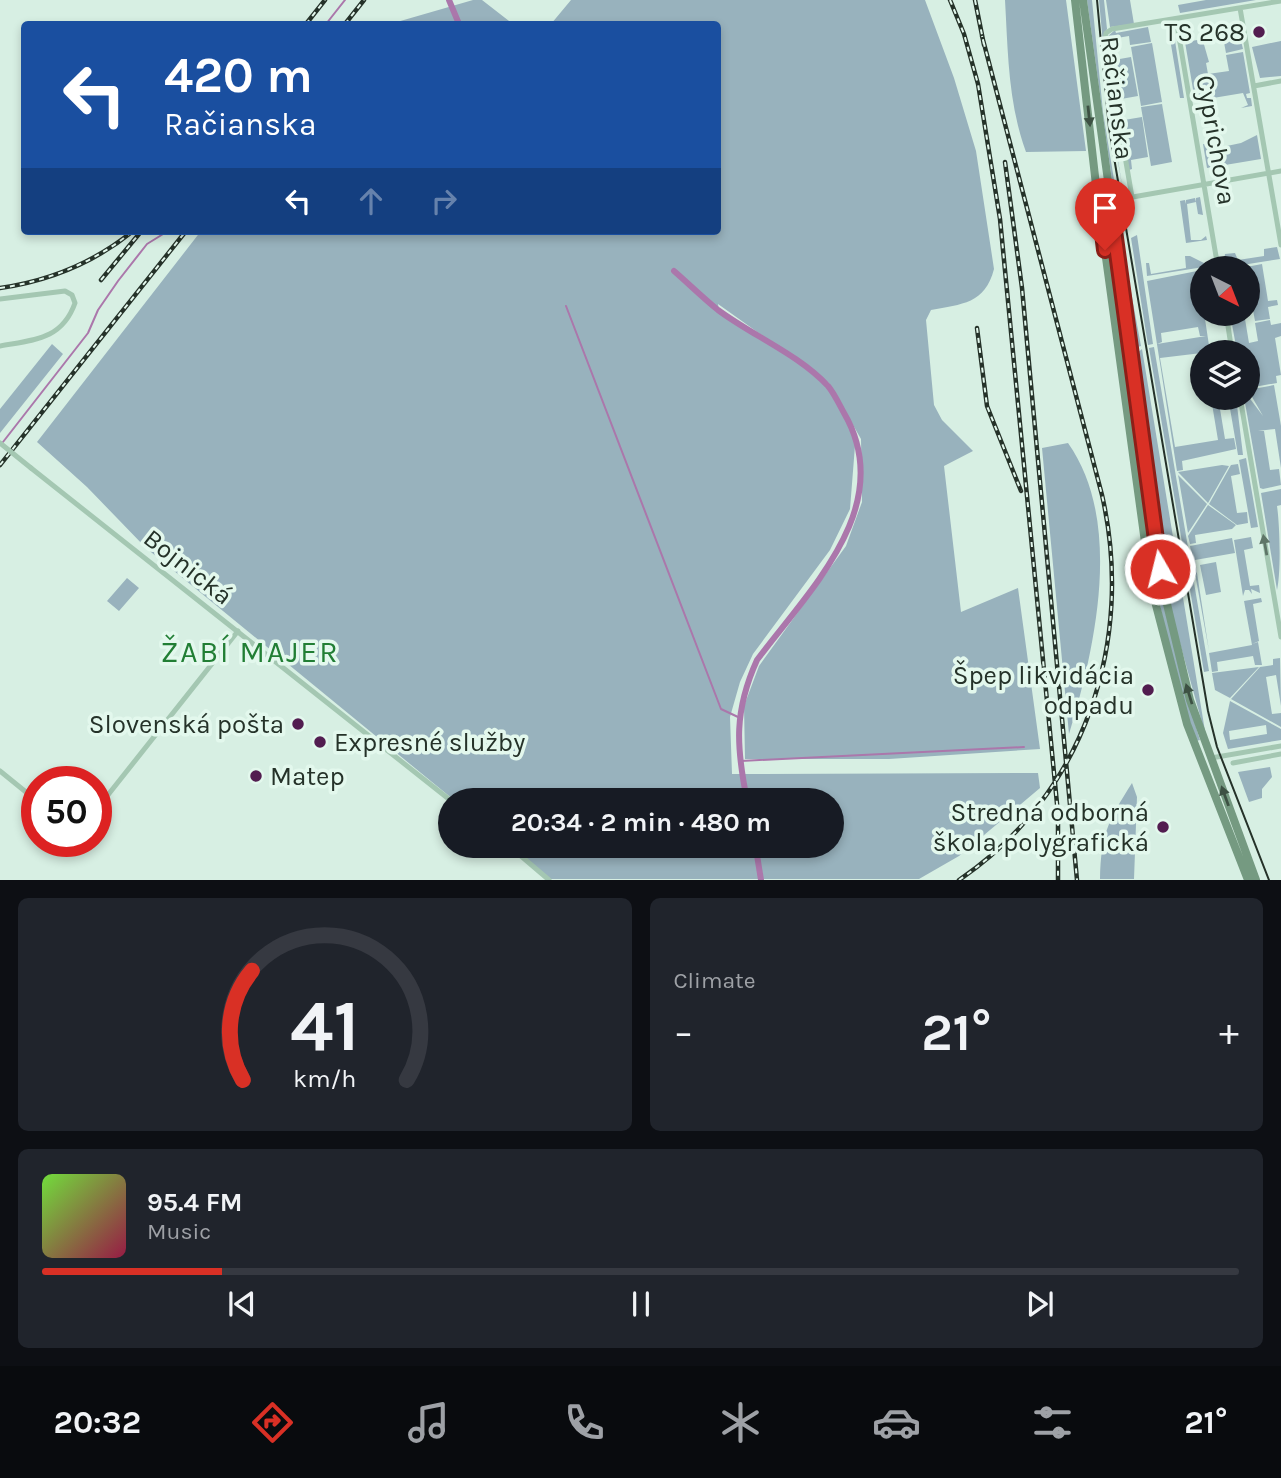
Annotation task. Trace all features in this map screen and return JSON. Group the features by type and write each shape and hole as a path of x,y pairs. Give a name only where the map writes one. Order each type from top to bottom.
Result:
{"main road":[{"name":"Račianska","path":"1075,0 1096,186 1152,586 1174,682 1199,761 1248,880"},
{"name":"Račianska","path":"1083,0 1160,569 1180,662 1211,758 1256,880"},
{"name":"Račianska","path":"1096,186 1110,201"},
{"name":"Račianska","path":"1101,216 1110,201"},
{"path":"1199,761 1211,758"}],"street":[{"path":"1176,19 1281,1"},
{"path":"1240,8 1281,245"},
{"name":"Račianska","path":"1132,197 1105,38 1110,30 1176,19"},
{"name":"Cyprichova","path":"1176,19 1216,256"},
{"path":"1254,86 1281,81"},
{"path":"1110,201 1281,171"},
{"path":"0,299 59,291 70,293 75,303 55,331 46,338 0,346"},
{"path":"1242,410 1281,637"},
{"name":"Bojnická","path":"0,443 438,790"},
{"path":"112,790 238,632"},
{"path":"1211,758 1281,746"},
{"path":"1233,763 1281,754"},
{"path":"0,771 21,787"},
{"path":"523,858 549,880"}],"shaded area":[{"path":"473,0 482,0 509,21 400,21"},
{"path":"571,0 925,0 954,78 976,151 994,269 990,281 978,296 962,304 931,310 926,320 934,405 942,420 973,451 944,466 961,612 1018,588 1040,749 889,759 745,759 744,706 759,666 846,546 862,502 861,439 829,383 718,304 719,310 777,347 828,386 856,433 850,509 830,550 753,654 740,682 730,717 732,774 1038,773 1040,788 959,856 919,879 549,879 525,858 844,858 844,788 439,788 146,548 87,487 37,442 198,235 721,235 721,21 554,21"},
{"path":"1005,0 1066,0 1086,151 1026,152 1012,96"},
{"path":"1087,0 1092,0 1103,112 1116,192 1113,188"},
{"path":"1099,0 1104,0 1110,110 1123,191 1109,110"},
{"path":"1106,0 1130,0 1134,24 1110,27"},
{"path":"1206,0 1256,0 1180,13 1178,5"},
{"path":"1148,27 1151,42 1130,45 1129,36 1111,39 1112,49 1108,49 1107,37 1115,30 1116,33"},
{"path":"1168,27 1173,28 1184,98 1180,98"},
{"path":"1240,33 1237,41 1241,41 1243,49 1226,53 1223,37 1203,41 1209,62 1206,63 1208,74 1229,71 1226,55 1243,52 1250,93 1246,94 1247,98 1251,98 1252,106 1241,108 1248,105 1243,93 1195,101 1185,42"},
{"path":"1281,41 1281,76 1260,78 1252,47"},
{"path":"1152,43 1162,102 1141,106 1131,47"},
{"path":"1112,50 1114,60 1131,57 1138,96 1121,99 1122,109 1118,109 1108,51"},
{"path":"1162,104 1172,162 1151,166 1141,107"},
{"path":"1119,111 1122,111 1124,120 1142,117 1148,157 1131,160 1132,169 1129,170"},
{"path":"1257,135 1261,159 1207,168 1203,144 1222,147 1241,143"},
{"path":"1200,197 1203,215 1198,214 1196,198"},
{"path":"1195,198 1196,202 1187,204 1191,240 1201,240 1206,236 1207,240 1186,243 1180,201 1185,200 1186,204 1186,200"},
{"path":"1108,216 1154,546 1182,676 1200,740 1196,741 1178,680 1150,555 1107,239"},
{"path":"1117,216 1141,346 1138,347 1127,298"},
{"path":"1137,235 1153,344 1148,345 1131,238"},
{"path":"1277,247 1280,259 1260,262 1264,249"},
{"path":"1185,256 1190,256 1190,269 1147,276 1146,263 1149,263 1151,274 1186,268"},
{"path":"1260,264 1268,301 1277,300 1278,305 1268,307 1270,319 1260,320"},
{"path":"1190,272 1190,326 1206,326 1208,340 1190,340 1190,354 1160,358 1175,447 1218,440 1213,410 1220,410 1225,439 1234,438 1236,449 1182,461 1183,470 1177,471 1147,281","holes":["1198,327 1200,336 1206,336 1157,344 1162,342 1161,333"]},
{"path":"1270,320 1271,325 1281,323 1281,336 1275,338 1281,375 1276,376 1277,383 1260,386 1260,340 1256,326"},
{"path":"1232,326 1246,326 1248,340 1235,340"},
{"path":"52,344 63,354 0,433 0,409"},
{"path":"1154,347 1209,671 1204,672 1149,348"},
{"path":"1142,349 1206,737 1171,611 1136,354"},
{"path":"1274,385 1281,426 1281,468 1275,429 1258,431 1264,431 1270,470 1279,469 1281,485 1263,489 1260,488 1246,410 1258,410 1263,416 1260,410 1260,388"},
{"path":"1230,410 1238,410 1243,455 1238,455"},
{"path":"1068,443 1085,475 1095,510 1100,547 1095,625 1088,664 1069,734 1042,448"},
{"path":"1246,458 1258,527 1251,528 1239,460"},
{"path":"1238,464 1240,474 1231,476 1237,513 1247,512 1248,523 1237,525 1209,504 1231,465"},
{"path":"1229,466 1208,503 1178,472"},
{"path":"1178,475 1207,504 1188,533 1179,480"},
{"path":"1281,489 1281,505 1277,506 1280,550 1277,590 1261,493"},
{"path":"1208,505 1236,525 1232,529 1195,535 1196,543 1190,544 1188,536"},
{"path":"1251,537 1253,548 1244,550 1250,586 1259,585 1260,593 1251,589 1252,594 1245,590 1243,596 1234,540"},
{"path":"1232,538 1235,553 1195,560 1209,651 1190,546"},
{"path":"1216,562 1221,592 1206,595 1200,565"},
{"path":"127,578 139,588 119,611 107,601"},
{"path":"1261,598 1262,602 1253,604 1259,641 1252,644 1258,642 1262,665 1255,665 1253,656 1217,662 1218,671 1212,672 1209,653 1252,645 1244,601"},
{"path":"1280,658 1281,706 1276,675 1266,677 1272,714 1281,713 1281,727 1231,699 1260,667 1273,665 1273,659"},
{"path":"1259,667 1230,698 1215,690 1212,673"},
{"path":"1230,701 1281,729 1281,740 1228,749 1223,733","holes":["1266,725 1267,734 1230,740 1229,731"]},
{"path":"1270,767 1272,777 1262,789 1262,798 1249,802 1238,772"},
{"path":"1132,783 1137,797 1134,879 1100,879 1107,828"}],"waterway":[{"path":"328,21 345,0"},
{"path":"449,0 458,21"},
{"path":"3,442 88,333 98,310 118,281 147,244 162,235"},
{"path":"674,271 718,310 803,364 828,386 844,413 858,447 860,481 854,514 840,545 822,576 757,660 744,696 739,745 745,788"},
{"path":"566,306 721,709 738,717"},
{"path":"741,761 1024,747"},
{"path":"757,858 761,880"}],"tram line":[{"path":"1097,0 1109,128 1208,711 1217,747 1269,880"}],"railway":[{"path":"308,21 325,0"},
{"path":"347,21 364,0"},
{"path":"950,0 964,34 978,84 1000,219 1058,814 1058,880"},
{"path":"975,0 984,45"},
{"path":"959,880 1003,845 1040,804 1069,759 1090,710 1105,658 1111,604 1111,550 1102,495 982,36"},
{"path":"1005,162 1022,288 1077,880"},
{"path":"0,288 54,275 71,268 103,252 128,235"},
{"path":"101,280 138,235"},
{"path":"0,465 183,235"},
{"path":"977,328 987,406 1021,491"}],"place":[{"name":"TS 268","path":"1259,32"},
{"name":"Špep likvidácia odpadu","path":"1148,690"},
{"name":"Slovenská pošta","path":"298,724"},
{"name":"Expresné služby","path":"320,742"},
{"name":"Matep","path":"256,776"},
{"name":"Stredná odborná škola polygrafická","path":"1163,827"}],"district":[{"name":"ŽABÍ MAJER","path":"250,652"}],"route":[{"path":"1105,250 1101,216 1110,201 1160,569"}]}
